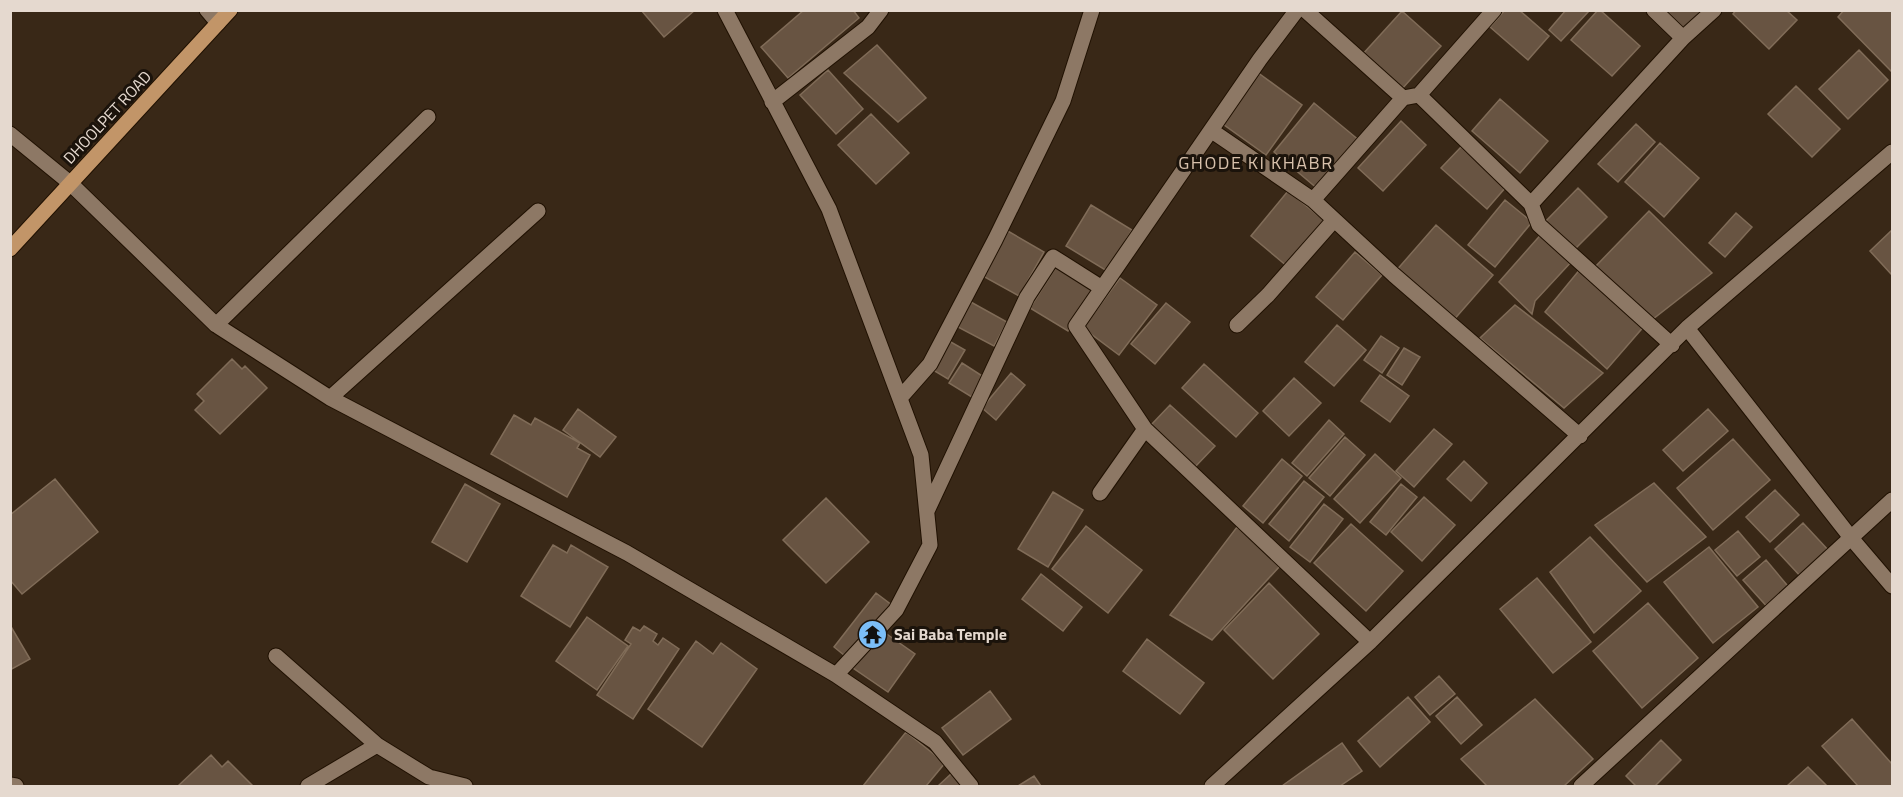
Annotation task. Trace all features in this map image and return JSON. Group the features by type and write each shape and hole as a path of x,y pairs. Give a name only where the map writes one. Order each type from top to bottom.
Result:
{"main road":[{"name":"DHOOLPET ROAD","path":"10,249 230,10"}],"street":[{"path":"207,10 218,23"},
{"path":"724,10 829,209 921,455 930,545 896,610 836,675"},
{"path":"772,102 868,27 881,10"},
{"path":"900,398 930,364 1000,229 1063,101 1092,10"},
{"path":"1297,10 1260,59 1076,326 1145,429 1370,642"},
{"path":"1305,10 1403,98"},
{"path":"1313,201 1403,98 1419,94 1494,10"},
{"path":"1654,10 1683,38"},
{"path":"1531,204 1683,38 1714,10"},
{"path":"1419,94 1531,204 1539,225 1672,345"},
{"path":"216,325 428,117"},
{"path":"1212,131 1313,201 1580,436"},
{"path":"10,134 70,183 216,325 330,398 627,553 836,675 935,742 971,786"},
{"path":"1212,786 1370,642 1687,328 1893,152"},
{"path":"330,398 538,211"},
{"path":"1237,325 1269,295 1334,220"},
{"path":"927,511 1027,297 1053,257 1102,288"},
{"path":"1687,328 1852,539 1893,586"},
{"path":"1100,493 1145,429"},
{"path":"1581,786 1893,500"},
{"path":"276,656 377,745 429,777 465,786"},
{"path":"308,786 377,745"},
{"path":"10,784 16,786"}],"building":[{"path":"641,10 695,10 664,37"},
{"path":"804,10 853,10 859,18 788,78 761,47"},
{"path":"1505,10 1519,10 1549,36 1528,60 1490,27"},
{"path":"1566,10 1590,10 1561,41 1549,30"},
{"path":"1598,10 1640,46 1612,76 1571,40"},
{"path":"1663,10 1702,10 1684,29"},
{"path":"1736,10 1786,10 1797,20 1769,49 1733,14"},
{"path":"1844,10 1892,10 1891,71 1838,17"},
{"path":"1402,11 1441,46 1401,90 1362,55"},
{"path":"877,45 926,98 898,122 844,73"},
{"path":"1859,50 1888,80 1848,119 1819,89"},
{"path":"828,70 863,109 836,134 800,95"},
{"path":"1257,72 1302,105 1266,155 1220,122"},
{"path":"1796,86 1840,129 1812,157 1768,114"},
{"path":"1500,99 1548,141 1520,173 1472,131"},
{"path":"1314,103 1360,141 1319,190 1274,152"},
{"path":"871,114 909,153 876,184 838,145"},
{"path":"1401,121 1426,145 1383,191 1358,168"},
{"path":"1636,124 1655,142 1618,182 1598,164"},
{"path":"1660,143 1699,178 1664,217 1625,182"},
{"path":"1461,147 1506,187 1487,209 1441,168"},
{"path":"1578,188 1607,217 1575,249 1543,224"},
{"path":"1288,191 1326,222 1288,267 1251,236"},
{"path":"1505,200 1532,222 1495,267 1468,245"},
{"path":"1091,205 1132,230 1107,271 1066,246"},
{"path":"1649,211 1712,273 1653,319 1594,268"},
{"path":"1736,213 1752,227 1725,257 1709,243"},
{"path":"1436,225 1493,275 1452,322 1395,272"},
{"path":"1006,230 1044,252 1019,296 981,275"},
{"path":"1892,230 1892,275 1870,251"},
{"path":"1544,231 1573,260 1535,301 1532,314 1499,282"},
{"path":"1355,252 1382,275 1343,320 1316,297"},
{"path":"1056,267 1093,290 1068,331 1030,308"},
{"path":"1581,268 1646,324 1607,369 1545,312"},
{"path":"1120,278 1157,305 1119,355 1083,328"},
{"path":"969,301 1007,322 994,346 956,326"},
{"path":"1166,303 1190,322 1155,364 1131,344"},
{"path":"1515,305 1603,373 1564,408 1480,338"},
{"path":"1337,325 1366,350 1334,386 1305,362"},
{"path":"1381,336 1399,348 1382,373 1364,360"},
{"path":"949,341 965,350 948,379 933,370"},
{"path":"1404,348 1420,357 1402,385 1387,375"},
{"path":"232,359 242,369 245,366 267,388 220,434 195,410 204,401 197,394"},
{"path":"962,363 987,379 975,399 949,383"},
{"path":"1204,364 1258,413 1236,437 1182,388"},
{"path":"1011,373 1025,385 996,420 982,408"},
{"path":"1380,375 1409,396 1390,422 1361,401"},
{"path":"1294,378 1321,403 1289,436 1263,411"},
{"path":"1170,405 1215,446 1195,467 1151,425"},
{"path":"578,409 616,437 600,457 563,430"},
{"path":"1708,409 1728,431 1683,471 1663,450"},
{"path":"514,415 531,425 535,418 580,443 577,448 590,455 567,497 491,454"},
{"path":"1329,420 1344,434 1307,476 1292,463"},
{"path":"1434,429 1452,444 1414,487 1396,471"},
{"path":"1345,437 1365,455 1330,496 1309,478"},
{"path":"1733,439 1770,480 1713,530 1677,488"},
{"path":"1375,454 1401,478 1360,523 1334,499"},
{"path":"1282,459 1302,476 1263,523 1243,506"},
{"path":"1464,461 1487,483 1471,501 1447,479"},
{"path":"55,479 98,532 22,594 10,580 10,515"},
{"path":"1304,481 1324,497 1289,541 1269,524"},
{"path":"1654,483 1706,537 1647,582 1595,525"},
{"path":"465,484 500,504 467,562 432,542"},
{"path":"1401,484 1417,497 1386,535 1370,522"},
{"path":"1775,490 1799,515 1770,542 1746,517"},
{"path":"1053,492 1083,510 1048,567 1018,549"},
{"path":"1424,497 1455,525 1422,561 1391,532"},
{"path":"826,498 869,542 826,583 783,540"},
{"path":"1324,504 1343,519 1310,562 1290,547"},
{"path":"1803,523 1830,552 1802,578 1775,549"},
{"path":"1351,524 1403,571 1366,611 1314,563"},
{"path":"1086,526 1142,570 1108,613 1052,569"},
{"path":"1237,527 1280,566 1212,640 1170,615"},
{"path":"1738,531 1760,557 1737,576 1715,550"},
{"path":"1590,537 1641,591 1594,633 1550,572"},
{"path":"553,545 567,553 571,545 608,567 570,627 521,596"},
{"path":"1709,547 1758,607 1713,643 1664,582"},
{"path":"1766,560 1792,591 1770,610 1743,580"},
{"path":"1041,574 1082,607 1063,631 1022,599"},
{"path":"1537,578 1591,642 1553,673 1500,609"},
{"path":"1269,583 1319,634 1273,679 1224,630"},
{"path":"876,593 893,606 850,660 834,647"},
{"path":"1648,603 1698,658 1642,708 1593,651"},
{"path":"587,617 628,646 597,690 556,661"},
{"path":"10,625 30,659 10,670"},
{"path":"644,626 657,634 653,641 658,645 663,638 679,649 633,719 597,695 631,644 625,640 633,627 640,631"},
{"path":"881,630 915,654 888,692 853,668"},
{"path":"1147,639 1204,683 1180,714 1123,671"},
{"path":"696,641 713,654 721,643 757,669 702,747 648,709"},
{"path":"1439,676 1455,694 1430,715 1415,697"},
{"path":"990,691 1011,719 963,755 942,728"},
{"path":"1408,697 1430,722 1380,767 1358,741"},
{"path":"1457,697 1482,725 1461,744 1436,716"},
{"path":"1535,699 1593,759 1564,786 1487,786 1461,759"},
{"path":"1852,719 1892,764 1892,786 1858,786 1822,746"},
{"path":"906,732 945,763 926,786 863,786"},
{"path":"1661,740 1681,760 1655,786 1636,786 1626,776"},
{"path":"1342,743 1362,771 1340,786 1282,786"},
{"path":"211,755 222,767 228,761 253,786 178,786"},
{"path":"1808,767 1827,786 1787,786"},
{"path":"952,773 966,786 938,786"},
{"path":"1034,776 1041,786 1018,786"}],"place":[{"name":"Sai Baba Temple","path":"873,634"}],"district":[{"name":"GHODE KI KHABR","path":"1256,162"}]}
